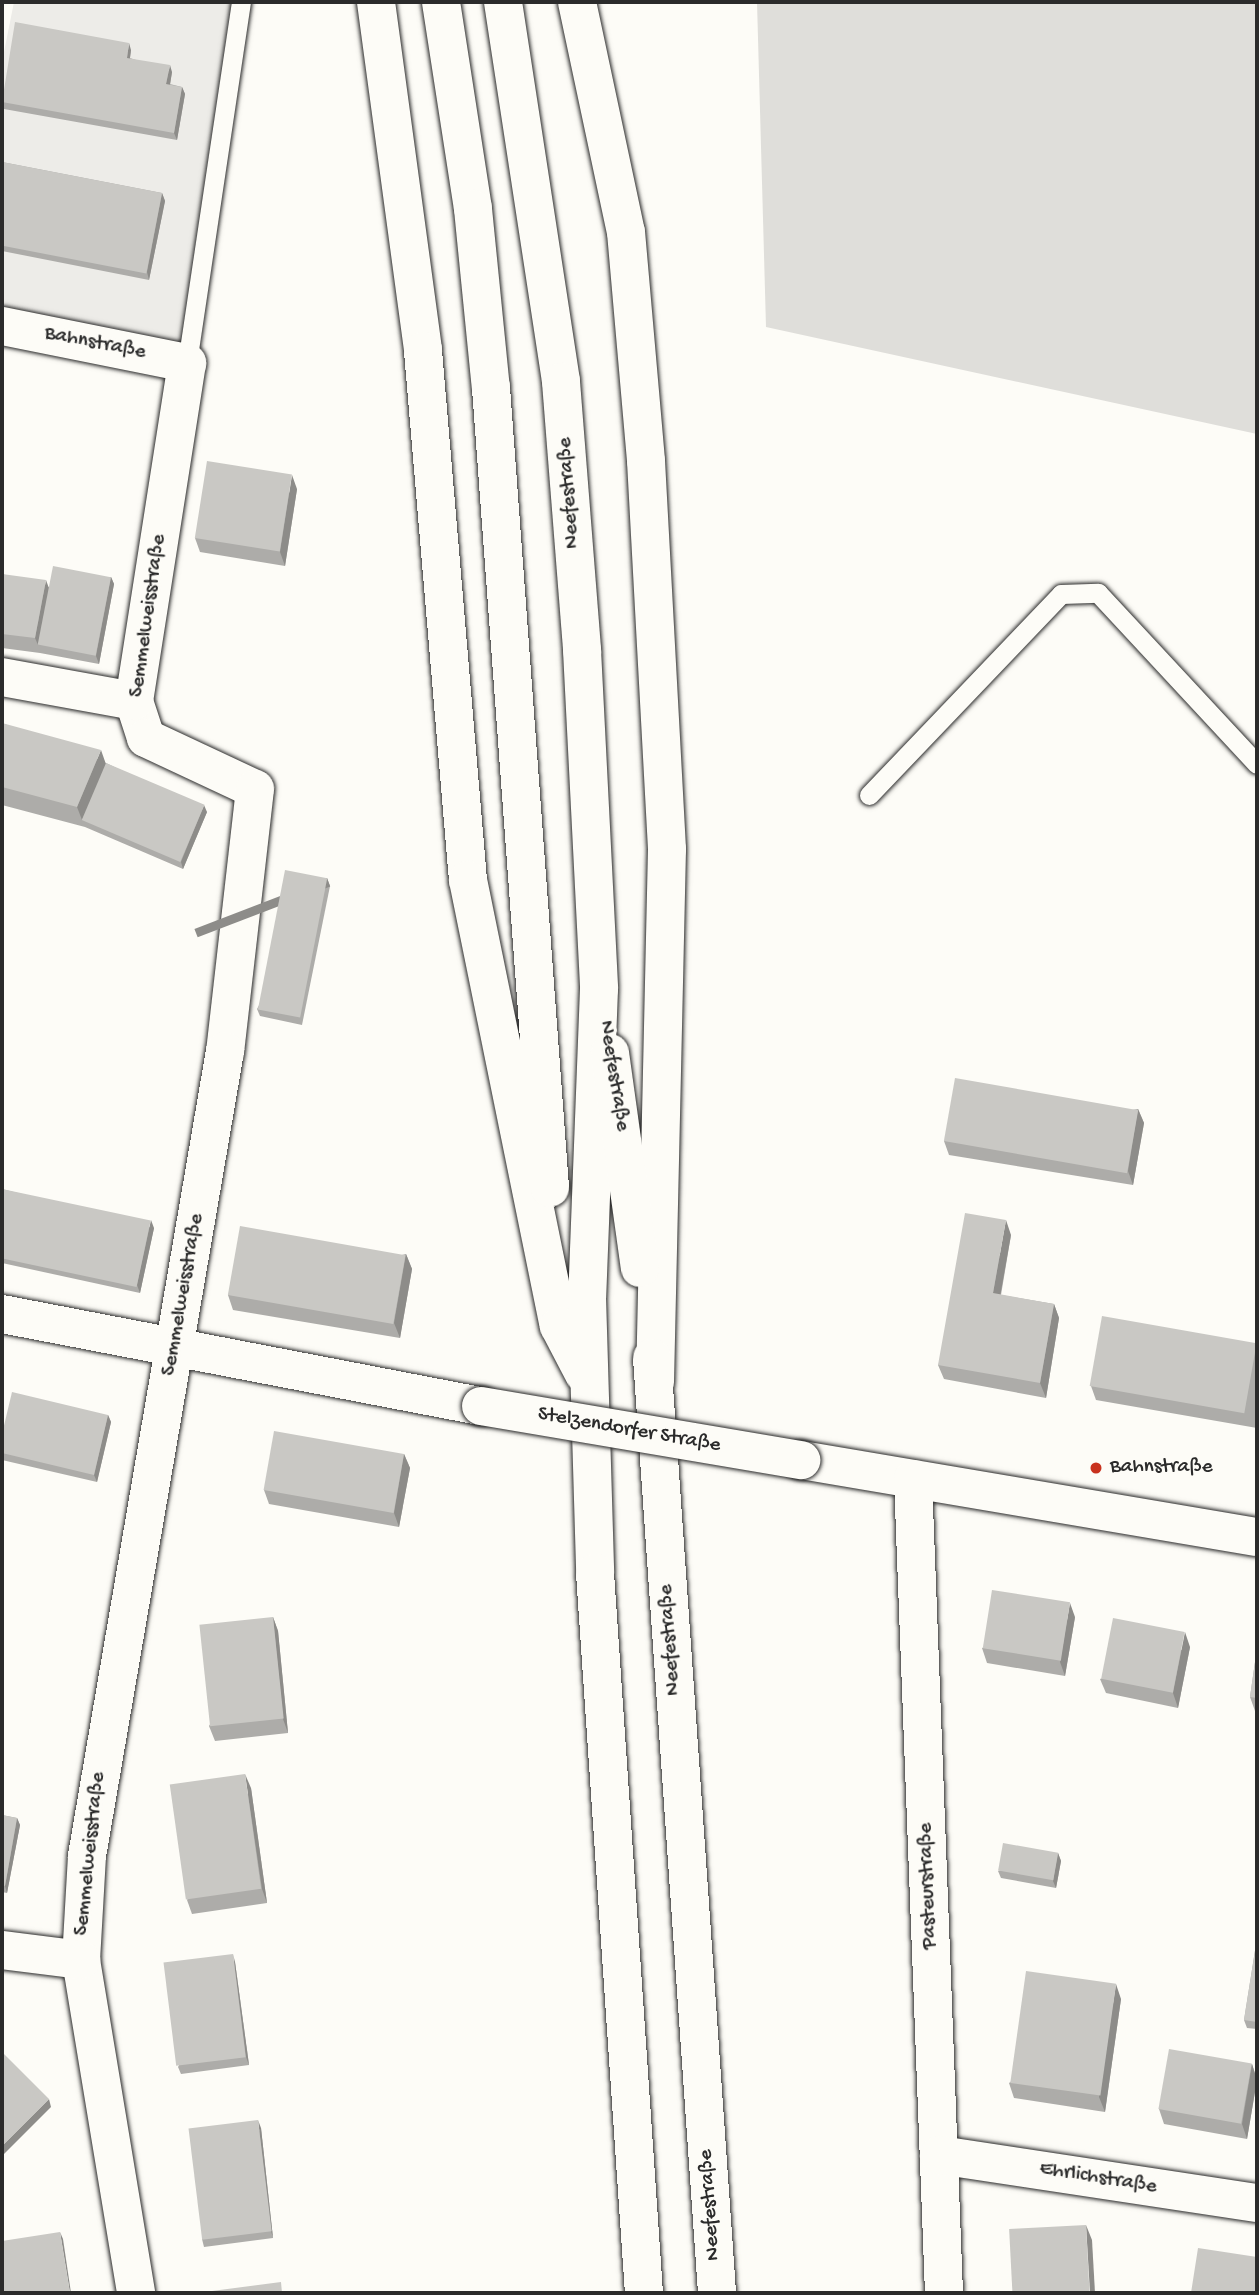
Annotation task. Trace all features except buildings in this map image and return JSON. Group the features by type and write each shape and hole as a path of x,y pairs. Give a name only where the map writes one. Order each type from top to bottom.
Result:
{"main road":[{"path":"376,2 423,351 468,880 559,1326 588,1382"},
{"path":"441,2 473,209 491,388 559,1326"},
{"name":"Neefestraße","path":"503,2 561,382 599,989 655,1382 717,2293"},
{"path":"577,2 626,232 647,474 667,849 655,1382"},
{"name":"Bahnstraße","path":"2,326 187,363"},
{"name":"Semmelweisstraße","path":"136,2293 81,1960 87,1856 122,1624 175,1351 225,1052 255,789 146,738 134,701 187,363"},
{"path":"2,677 134,701"},
{"name":"Neefestraße","path":"599,989 590,1124 588,1382 644,2293"},
{"name":"Stelzendorfer Straße","path":"2,1314 175,1351 481,1406 1257,1537"},
{"name":"Pasteurstraße","path":"913,1479 944,2293"},
{"path":"2,1950 81,1960"},
{"name":"Ehrlichstraße","path":"939,2155 1257,2203"}],"lane":[{"path":"187,363 242,2"},
{"path":"869,795 1061,594 1098,593 1257,764"}],"shaded area":[{"path":"14,2 241,2 187,363 2,326 2,62"},
{"path":"757,2 1257,2 1257,434 766,327"}],"place":[{"name":"Bahnstraße","path":"1096,1468"}]}
